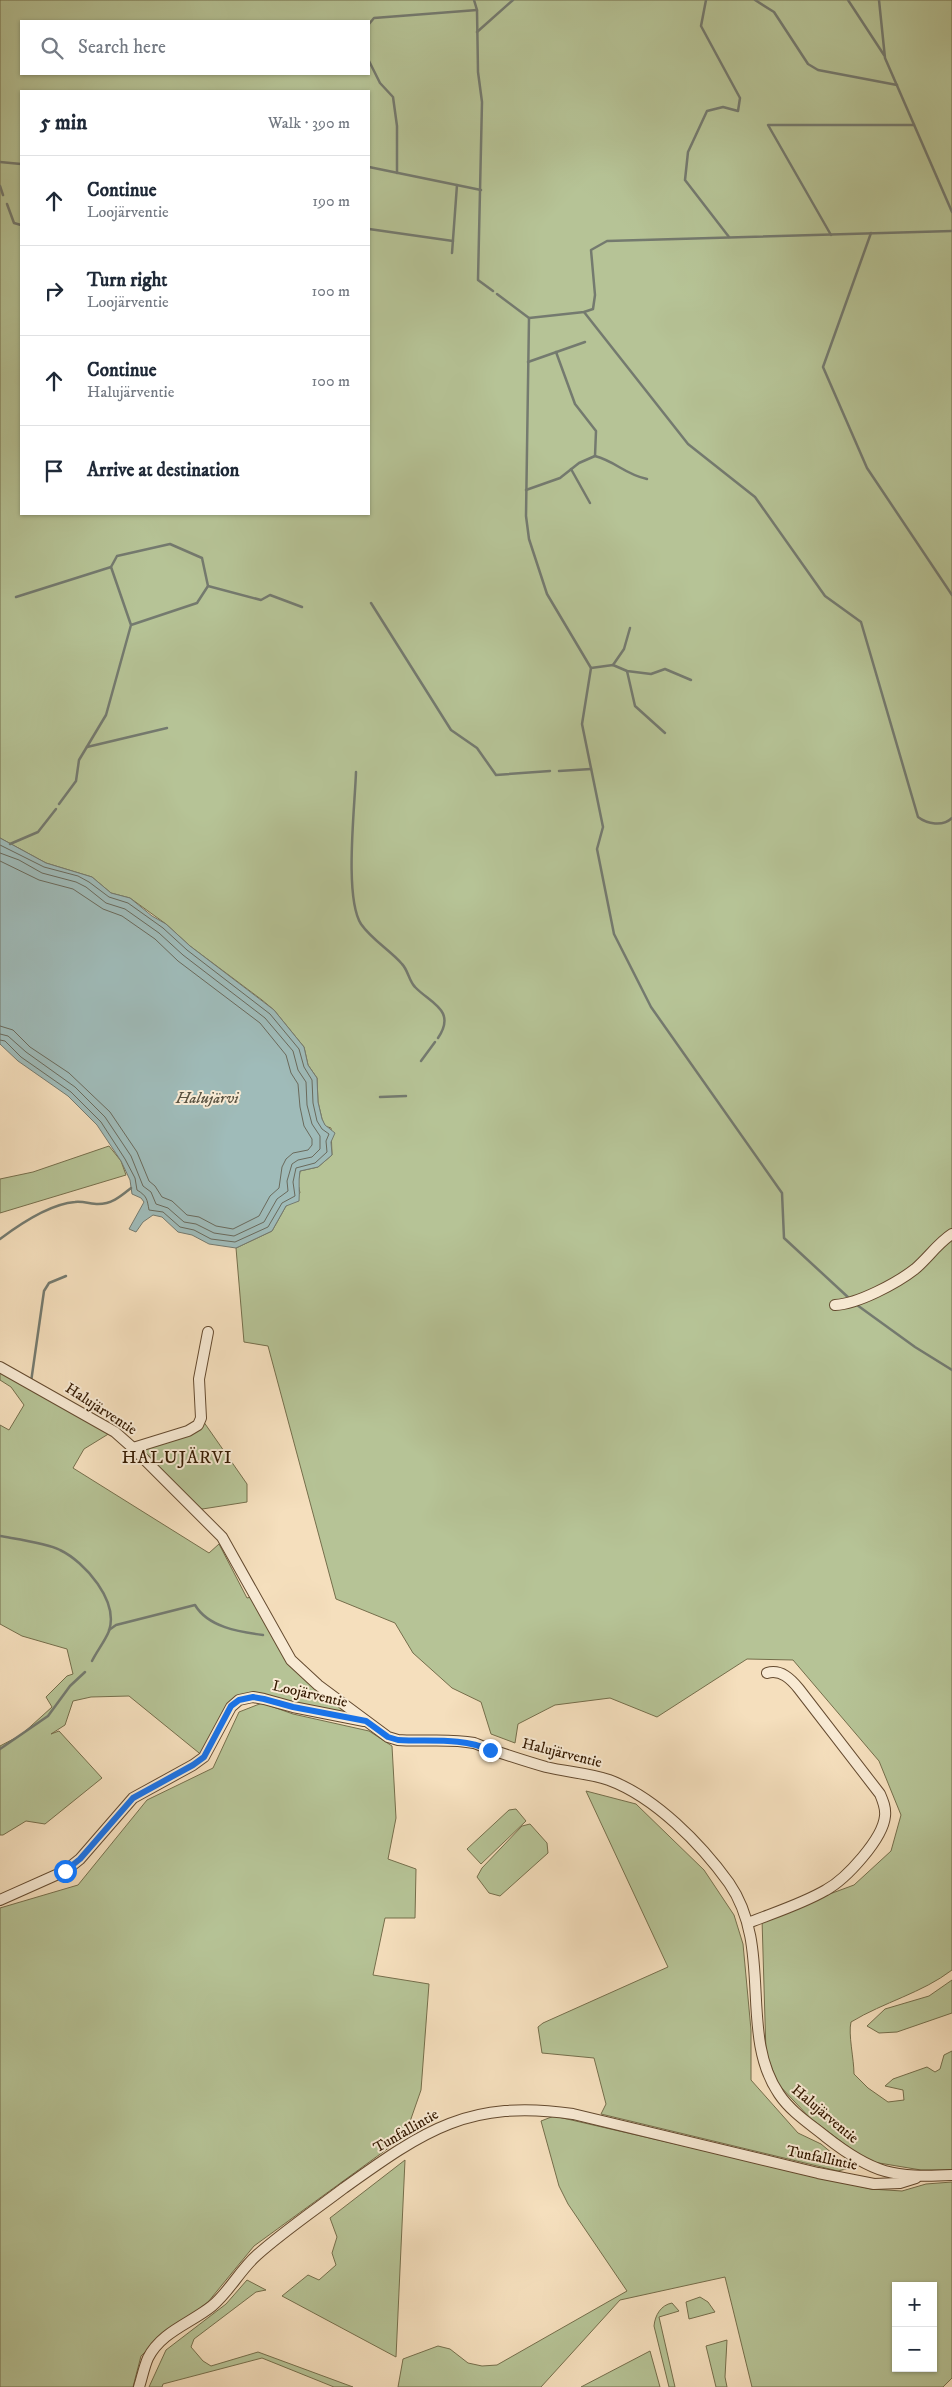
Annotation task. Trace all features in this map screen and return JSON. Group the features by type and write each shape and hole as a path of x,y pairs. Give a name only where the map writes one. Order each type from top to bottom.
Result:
{"street":[{"path":"835,1305 844,1304 884,1288 914,1269 952,1234"},
{"path":"133,1448 198,1425 201,1418 199,1379 208,1332"},
{"name":"Halujärventie","path":"0,1368 115,1432 133,1448 222,1537 291,1660 318,1685 388,1737 398,1740 462,1741 476,1744 548,1767 579,1772 610,1781 635,1793 657,1808 679,1827 730,1884 748,1923 754,1958 759,2039 764,2064 780,2096 801,2117 845,2152 872,2168 891,2173 922,2176 952,2175"},
{"path":"748,1923 819,1893 833,1885 846,1875 868,1850 886,1817 880,1794 799,1689 788,1677 774,1671 767,1673"},
{"name":"Loojärventie","path":"0,1900 65,1871 80,1859 133,1798 204,1757 231,1706 239,1700 253,1697 366,1721"},
{"name":"Tunfallintie","path":"139,2387 147,2360 165,2337 212,2306 256,2256 396,2150 446,2124 477,2115 501,2111 537,2109 573,2114 800,2169 874,2184 900,2183 922,2176"}],"green space":[{"path":"0,0 952,0 952,1970 928,1985 851,2022 850,2033 854,2074 868,2088 888,2102 904,2100 903,2090 885,2086 893,2079 927,2067 935,2072 940,2069 944,2055 952,2051 952,2170 921,2170 867,2161 810,2118 778,2084 766,2053 762,1919 854,1885 891,1851 901,1815 879,1761 793,1660 747,1659 657,1717 610,1698 555,1705 518,1724 515,1743 491,1734 481,1702 452,1688 413,1653 395,1623 336,1599 268,1346 244,1342 236,1248 272,1231 286,1206 300,1193 298,1183 300,1171 318,1167 332,1155 331,1128 325,1126 322,1119 318,1102 317,1078 308,1065 304,1047 274,1010 262,1000 130,898 111,893 92,877 46,863 0,838"},
{"path":"109,1146 121,1161 126,1175 0,1213 0,1179 33,1172"},
{"path":"0,1372 110,1433 84,1449 73,1468 209,1553 219,1544 247,1598 255,1596 291,1660 366,1721 293,1707 239,1700 204,1757 129,1696 91,1697 73,1701 65,1725 51,1734 59,1731 102,1778 45,1824 26,1821 0,1835 0,1746 21,1735 52,1707 46,1697 67,1676 73,1674 67,1649 22,1636 0,1624 0,1425 9,1430 24,1405 11,1387 0,1380"},
{"path":"201,1418 247,1484 247,1502 196,1510 133,1448 188,1431"},
{"path":"262,1703 293,1714 369,1731 392,1746 396,1818 388,1859 416,1869 415,1918 385,1918 373,1975 429,1984 421,2090 405,2136 254,2246 208,2302 159,2339 141,2356 133,2387 0,2387 0,1908 78,1885 147,1800 213,1768 239,1712"},
{"path":"586,1791 636,1804 704,1870 734,1915 743,1944 751,2030 751,2080 798,2133 821,2144 850,2168 838,2171 601,2114 606,2104 594,2058 542,2053 538,2027 543,2023 668,1967"},
{"path":"516,1809 526,1821 481,1864 467,1849 509,1810"},
{"path":"530,1824 547,1843 548,1853 500,1896 489,1893 477,1877 482,1868 522,1826"},
{"path":"952,1980 952,2013 897,2032 879,2033 867,2026 885,2009 929,1996"},
{"path":"554,2116 871,2189 902,2191 926,2184 952,2182 952,2378 943,2387 752,2387 725,2277 620,2300 541,2387 398,2387 403,2359 438,2346 450,2349 468,2363 482,2366 497,2365 627,2291 568,2204 559,2186 541,2121"},
{"path":"405,2160 396,2357 282,2296 308,2275 319,2280 336,2265 332,2253 337,2237 330,2218"},
{"path":"247,2280 266,2290 256,2292 194,2339 191,2347 203,2361 211,2366 258,2352 353,2387 334,2387 262,2358 163,2384 162,2387 149,2387 166,2350 226,2304"},
{"path":"700,2297 708,2302 715,2312 689,2319 686,2302"},
{"path":"672,2303 679,2311 659,2317 675,2387 669,2387 654,2326 659,2311"},
{"path":"727,2340 725,2377 727,2387 716,2387 706,2346"},
{"path":"650,2351 660,2387 581,2387"}],"water":[{"name":"Halujärvi","path":"0,838 46,863 92,877 111,893 130,898 152,916 166,924 190,946 274,1010 304,1047 308,1065 317,1078 318,1102 322,1119 325,1125 335,1133 331,1142 332,1155 318,1167 300,1171 299,1201 286,1206 272,1231 236,1248 209,1244 192,1235 178,1232 162,1217 153,1215 143,1222 136,1232 129,1229 144,1202 141,1198 132,1194 130,1180 121,1161 97,1125 68,1096 18,1061 0,1044"}],"waterway":[{"path":"474,0 477,10 478,72 482,102 478,280 493,291"},
{"path":"477,32 513,0"},
{"path":"706,0 701,26 740,98 738,111 723,107 707,111 688,152 685,180 729,237"},
{"path":"755,0 774,12 808,64 818,70 897,85"},
{"path":"848,0 884,55"},
{"path":"879,0 885,58 952,212"},
{"path":"370,23 374,18 477,10"},
{"path":"370,63 380,83 393,97 397,126 397,173"},
{"path":"831,235 768,125 914,125"},
{"path":"0,162 20,164"},
{"path":"370,167 481,190"},
{"path":"452,253 457,185"},
{"path":"0,186 3,195"},
{"path":"7,204 14,223 20,225"},
{"path":"370,229 453,241"},
{"path":"529,318 584,312 593,309 595,295 591,250 607,241 952,231"},
{"path":"871,233 823,367 867,468 952,595"},
{"path":"497,294 529,318 526,516 529,539 547,594 591,668 582,724 603,827 597,849 614,934 651,1007 782,1193 784,1238 850,1299"},
{"path":"584,312 688,444 755,497 825,596 861,622 918,817 935,824 944,823 952,818"},
{"path":"528,362 585,342"},
{"path":"556,352 575,404 596,431 595,456"},
{"path":"526,490 560,478 579,463 595,456 647,479"},
{"path":"571,469 590,503"},
{"path":"59,804 76,781 79,760 106,715 131,625 111,567 117,556 170,544 202,558 208,586 197,603 131,625"},
{"path":"16,597 111,567"},
{"path":"208,586 261,600 270,595 302,607"},
{"path":"371,603 451,730 477,748 496,775 550,771"},
{"path":"613,665 624,649 630,628"},
{"path":"591,668 613,665 627,671 651,674 665,669 691,680"},
{"path":"627,671 635,706 665,733"},
{"path":"87,747 167,728"},
{"path":"559,771 591,769"},
{"path":"356,772 352,851 353,894 356,911 365,930 402,964 413,985 434,1003 443,1014 445,1020 438,1038"},
{"path":"10,844 38,832 56,809"},
{"path":"421,1061 435,1042"},
{"path":"380,1097 406,1096"},
{"path":"0,1239 26,1221 55,1207 75,1202 108,1203 131,1188"},
{"path":"31,1382 44,1291 49,1283 66,1276"},
{"path":"857,1305 915,1347 952,1370"},
{"path":"0,1536 40,1543 60,1550 80,1564 98,1584 109,1607 111,1619 109,1631 92,1661"},
{"path":"109,1630 116,1625 195,1605 208,1619 225,1627 263,1635"},
{"path":"0,1749 48,1716 70,1686 85,1672"}],"district":[{"name":"HALUJÄRVI","path":"177,1458"}],"route":[{"path":"65,1871 96,1842 133,1798 204,1757 231,1706 239,1700 253,1697 366,1721 388,1737 398,1740 462,1741 490,1750"}]}
